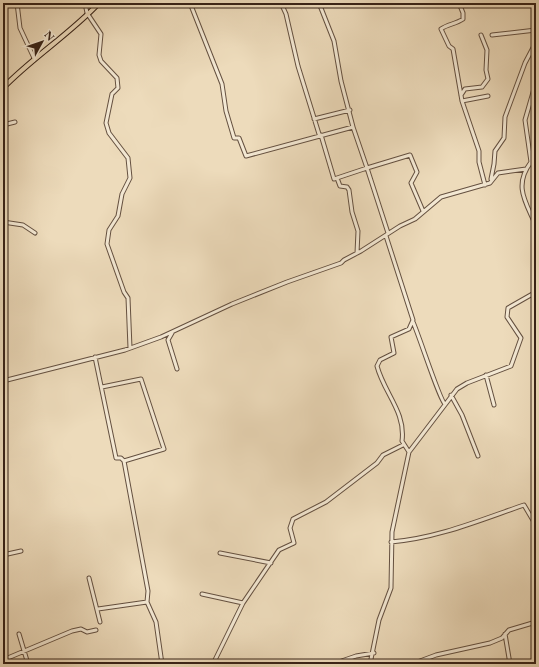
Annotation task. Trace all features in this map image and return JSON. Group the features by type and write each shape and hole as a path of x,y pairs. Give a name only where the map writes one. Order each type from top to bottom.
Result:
{"highway":[{"path":"3,88 34,58 99,3"}],"street":[{"path":"17,3 20,28 34,58"},
{"path":"85,3 87,13 101,34 99,55 101,61 117,78 118,88 112,94 106,122 109,133 128,158 130,178 122,194 118,216 109,230 107,244 124,292 128,298 130,348"},
{"path":"190,3 222,84 226,111 234,138 239,138 246,156 352,127"},
{"path":"281,3 286,14 298,66 314,119 319,134 321,135 334,178 337,178 340,186 347,187 350,190 352,212 358,231 357,253"},
{"path":"319,3 334,41 341,81 350,110 352,127 367,168 413,322 433,374 439,397 444,404"},
{"path":"458,3 463,14 463,19 441,29 449,46 454,49 462,101 477,143 479,162 485,185"},
{"path":"492,35 536,30"},
{"path":"461,95 465,89 482,87 488,80 486,70 488,50 481,35"},
{"path":"490,183 494,164 494,151 504,138 505,118 525,63 536,42"},
{"path":"536,82 525,120 531,162 526,169 521,186 536,226"},
{"path":"462,101 488,96"},
{"path":"314,119 350,110"},
{"path":"3,123 7,124 15,122"},
{"path":"337,178 410,155 417,172 410,182 423,211"},
{"path":"3,381 130,348 172,333 232,304 287,282 341,263 415,219 441,197 490,183 498,173 526,169"},
{"path":"3,222 23,225 35,233"},
{"path":"370,664 374,653 379,620 391,588 391,542 410,452 444,404 462,385 511,366 521,338 507,317 508,308 536,292"},
{"path":"410,452 403,445 401,419 377,364 380,360 394,352 391,336 409,329 413,322"},
{"path":"172,333 168,340 177,369"},
{"path":"95,357 116,458 121,458 124,461 148,591 147,602 156,622 162,664"},
{"path":"486,375 494,405"},
{"path":"102,388 141,379 164,448 124,461"},
{"path":"451,395 462,415 478,456"},
{"path":"213,664 243,603 279,550 294,543 290,528 293,519 326,502 377,463 383,456 403,445"},
{"path":"391,542 414,540 437,535 524,505 534,522"},
{"path":"3,555 21,551"},
{"path":"220,553 271,563"},
{"path":"89,578 98,609 100,622"},
{"path":"202,594 243,603"},
{"path":"98,609 147,602"},
{"path":"412,664 436,655 490,643 502,638 505,634 516,627 536,622"},
{"path":"3,660 72,631 81,629 87,632 96,630"},
{"path":"19,634 28,664"},
{"path":"505,634 510,664"},
{"path":"333,664 356,656 374,653"}]}
